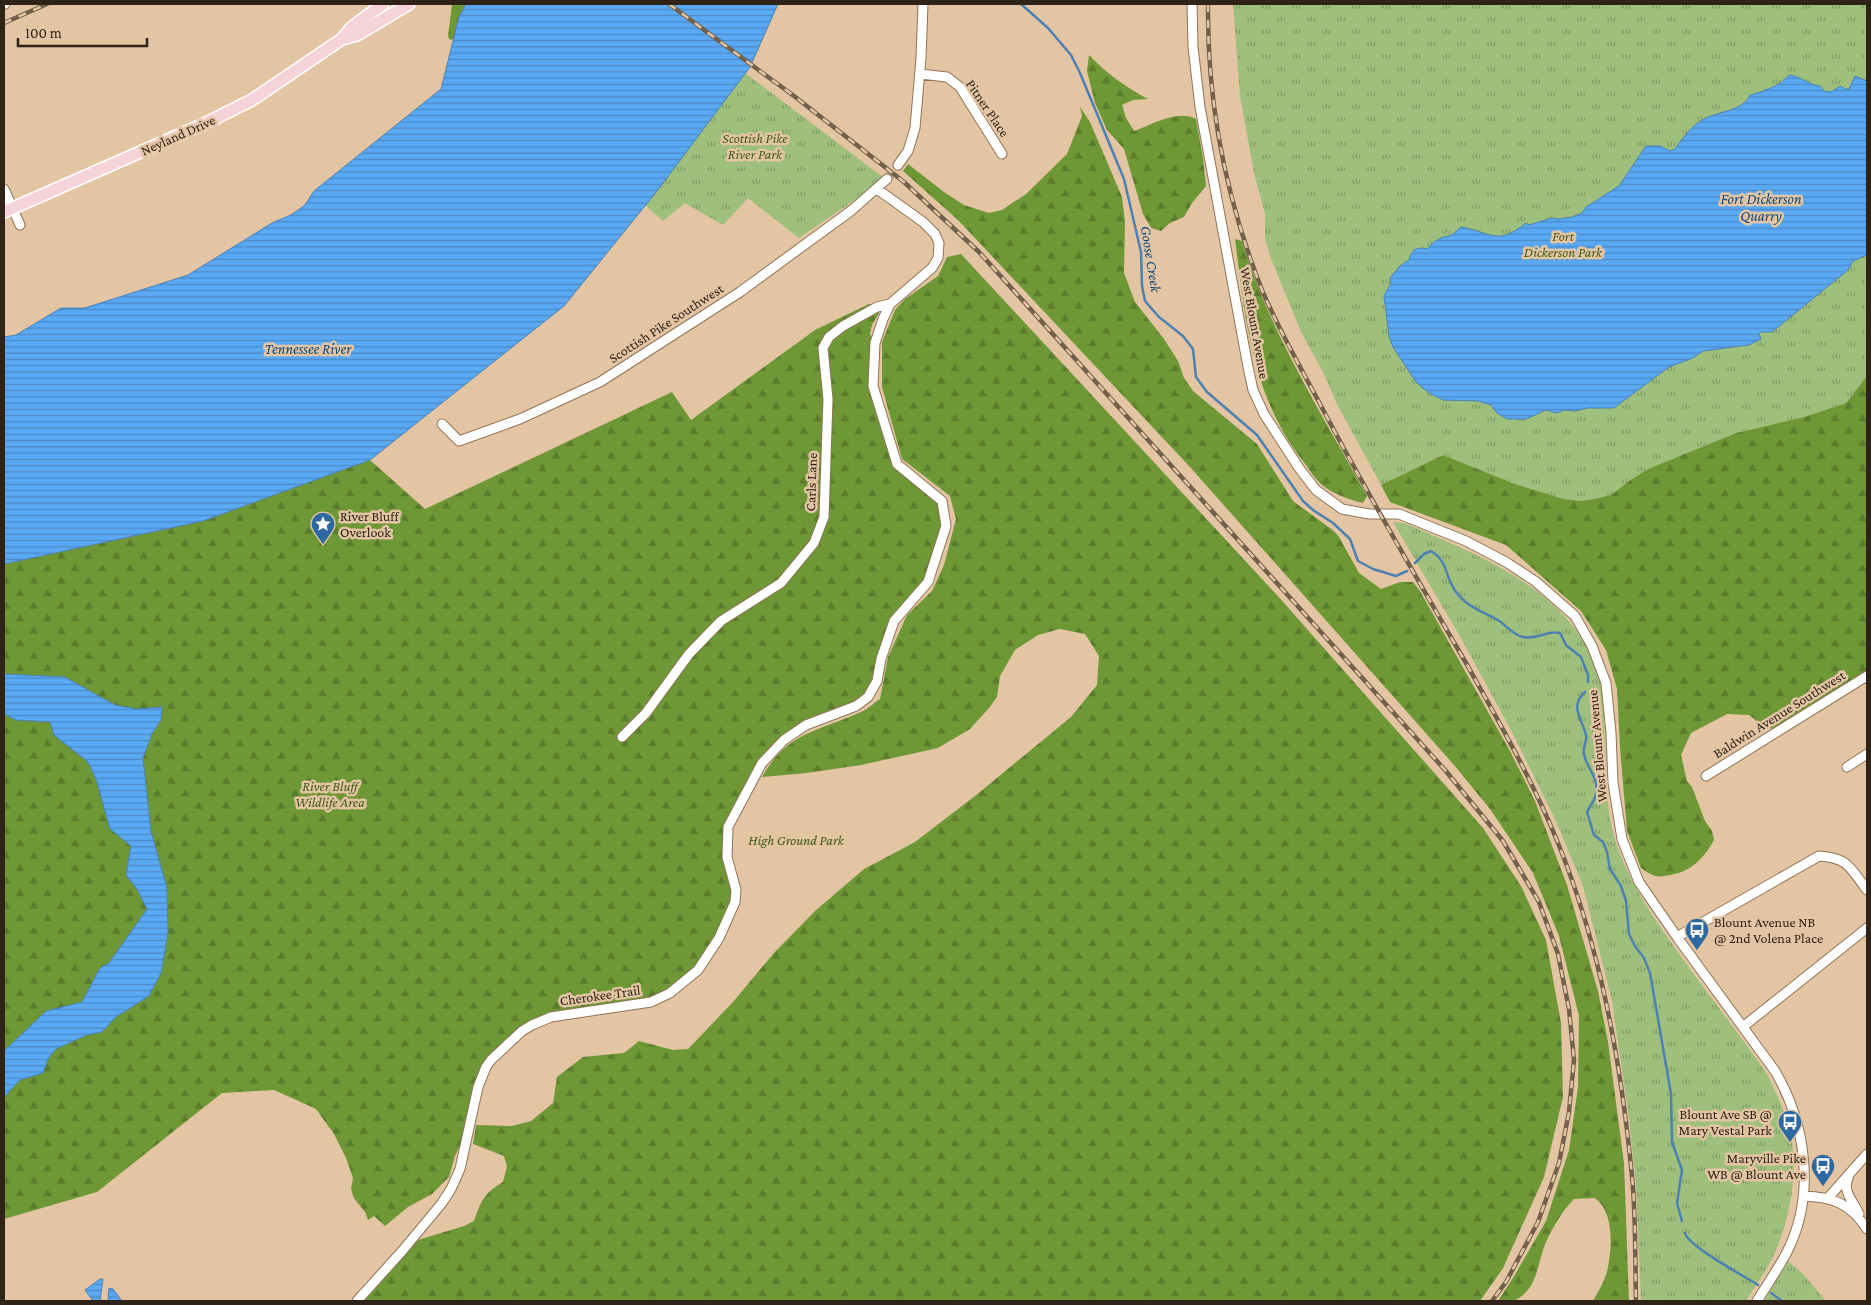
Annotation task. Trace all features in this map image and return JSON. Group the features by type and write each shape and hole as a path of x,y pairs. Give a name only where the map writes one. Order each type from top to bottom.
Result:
{"main road":[{"name":"Neyland Drive","path":"8,210 204,124 252,100 342,39 352,27 383,4"},
{"name":"Neyland Drive","path":"342,39 357,35 409,4"}],"street":[{"path":"898,165 908,151 912,139 920,74 923,4"},
{"name":"West Blount Avenue","path":"1192,4 1193,47 1200,107 1248,367 1253,390 1264,414 1299,468 1316,490 1342,509 1369,514 1399,514 1466,541 1506,562 1535,581 1574,616 1592,646 1606,683 1613,783 1622,839 1639,882 1775,1071 1793,1107 1798,1121 1803,1151 1803,1196 1799,1222 1787,1251 1757,1301"},
{"name":"Pitner Place","path":"920,74 947,78 960,87 1002,154"},
{"name":"Scottish Pike Southwest","path":"442,424 459,440 520,419 600,382 740,292 852,210 877,190 887,179"},
{"path":"4,189 8,210 20,225"},
{"name":"Cherokee Trail","path":"357,1301 403,1250 442,1203 451,1189 460,1169 481,1078 491,1060 532,1025 550,1016 651,1002 670,993 698,970 720,938 735,902 736,890 728,857 728,827 762,763 784,740 806,725 856,706 868,698 877,682 881,659 894,620 928,582 946,526 942,501 897,464 874,386 875,343 882,319 890,304 932,268 938,258 939,249 935,234 929,228 877,190"},
{"name":"Carls Lane","path":"622,737 646,712 689,654 714,628 721,621 781,583 814,543 824,517 828,399 823,348 829,337 843,326 877,307 890,304"},
{"name":"Baldwin Avenue Southwest","path":"1706,776 1867,676"},
{"path":"1847,767 1867,754"},
{"path":"1677,937 1819,856 1832,857 1844,861 1867,890"},
{"path":"1744,1026 1867,928"},
{"path":"1828,1198 1867,1154"},
{"path":"1850,1173 1846,1182 1846,1189 1867,1229"},
{"path":"1803,1196 1828,1198 1844,1205 1861,1219"}],"green space":[{"path":"452,4 466,4 459,17 454,39 450,40 448,36"},
{"name":"Fort Dickerson Park","path":"1233,4 1867,4 1867,376 1846,403 1804,417 1736,433 1648,469 1611,495 1594,499 1580,501 1564,499 1515,484 1443,455 1381,485 1301,332 1270,256 1265,238 1265,214 1254,173 1240,96"},
{"path":"1089,55 1117,80 1148,99 1133,100 1122,105 1126,118 1134,131 1173,117 1189,116 1196,119 1206,186 1192,203 1184,217 1170,223 1161,231 1151,228 1143,214 1124,149 1107,130 1095,103 1087,71"},
{"name":"Scottish Pike River Park","path":"745,73 883,177 874,187 799,238 748,198 723,225 685,203 663,221 645,205"},
{"path":"1080,107 1090,122 1122,197 1125,222 1124,273 1135,302 1164,339 1178,361 1184,378 1193,391 1257,444 1293,501 1334,531 1359,573 1381,589 1400,582 1413,582 1420,591 1510,751 1535,801 1567,885 1598,991 1608,1042 1624,1163 1629,1301 1593,1301 1607,1272 1611,1243 1606,1213 1595,1198 1574,1199 1562,1214 1549,1236 1535,1276 1527,1291 1513,1301 1498,1301 1546,1221 1569,1150 1578,1087 1579,1016 1559,936 1533,873 1490,809 1454,765 1190,467 958,220 903,171 908,164 964,205 989,213 1002,210 1026,194 1067,154 1082,116"},
{"path":"1235,239 1242,241 1253,274 1282,340 1367,496 1363,503 1336,494 1319,483 1286,436 1272,410 1262,383 1247,327"},
{"path":"961,254 1276,594 1483,828 1521,886 1546,940 1561,1023 1563,1097 1544,1177 1503,1268 1480,1301 364,1301 418,1240 464,1226 474,1221 484,1198 491,1190 503,1182 507,1166 504,1156 473,1144 476,1125 512,1126 531,1121 553,1103 557,1077 583,1057 624,1053 639,1041 673,1050 688,1049 733,1002 773,954 815,911 864,869 915,842 975,796 1071,717 1097,685 1099,656 1085,634 1060,629 1038,635 1015,650 1000,676 997,697 989,708 970,729 938,748 861,765 762,777 772,762 793,742 818,729 864,711 880,699 888,657 907,615 932,591 944,565 956,519 950,496 902,459 882,387 882,342 895,310 905,299 938,276 947,257"},
{"name":"River Bluff Wildlife Area","path":"869,304 880,304 882,308 872,325 870,334 875,343 874,374 897,464 942,501 946,517 928,582 894,621 868,697 806,725 762,763 728,827 735,902 698,970 651,1002 532,1025 491,1060 470,1125 455,1156 449,1177 432,1194 408,1207 385,1226 374,1216 368,1220 365,1212 354,1198 351,1189 353,1178 346,1158 334,1134 316,1109 274,1090 222,1093 97,1192 4,1219 4,564 203,521 370,460 425,509 672,392 691,420 815,330"},
{"path":"1867,376 1867,672 1773,729 1763,726 1749,715 1727,714 1691,733 1681,755 1687,781 1692,787 1705,821 1712,831 1714,840 1706,853 1691,867 1670,875 1655,876 1641,868 1627,831 1617,689 1606,650 1581,611 1506,545 1390,502 1381,485 1443,455 1515,484 1564,499 1580,501 1594,499 1611,495 1648,469 1736,433 1804,417 1846,403"},
{"path":"1393,522 1404,523 1467,550 1528,584 1554,606 1576,631 1593,660 1603,694 1608,803 1610,819 1619,851 1645,904 1767,1074 1782,1106 1789,1127 1794,1172 1787,1219 1774,1255 1746,1301 1641,1301 1636,1185 1629,1119 1612,1001 1583,886 1555,819 1513,734 1462,640"},
{"path":"1788,1261 1803,1274 1826,1301 1764,1301"}],"water":[{"name":"Tennessee River","path":"466,4 778,4 750,67 657,191 564,306 370,460 203,521 4,564 4,337 16,335 61,308 85,308 188,275 305,205 314,191 441,89 459,17"},
{"name":"Fort Dickerson Quarry","path":"1790,75 1820,86 1824,91 1831,92 1840,86 1849,89 1855,76 1867,81 1867,255 1853,261 1848,270 1772,332 1761,332 1759,334 1761,339 1749,345 1703,351 1693,358 1669,367 1614,408 1564,410 1557,413 1546,410 1526,419 1507,419 1497,413 1491,405 1478,401 1443,400 1429,393 1416,382 1393,347 1389,336 1384,296 1391,283 1390,278 1400,266 1409,260 1415,250 1420,248 1427,249 1434,242 1452,235 1461,227 1501,236 1516,230 1526,223 1529,225 1552,218 1572,217 1582,213 1586,207 1619,186 1646,146 1660,146 1670,151 1675,149 1689,131 1701,121 1737,107 1747,100 1750,95 1775,86"},
{"path":"4,674 65,677 115,705 137,709 162,707 161,720 152,734 143,758 151,831 167,888 168,933 161,973 149,996 116,1017 102,1032 87,1035 56,1049 48,1059 43,1073 20,1080 4,1097 4,1051 46,1011 82,1002 100,968 109,963 147,909 137,889 126,875 131,846 110,829 96,779 88,762 54,735 50,722 16,720 4,714"},
{"path":"100,1279 103,1279 100,1301 93,1301 85,1290"},
{"path":"109,1288 113,1289 122,1301 108,1301"}],"waterway":[{"name":"Goose Creek","path":"1021,4 1048,28 1071,55 1080,73 1124,179 1141,252 1142,286 1145,301 1159,317 1183,336 1193,349 1196,377 1207,392 1257,435 1303,501 1333,523 1350,539 1358,561 1373,569 1396,576 1407,571"},
{"path":"1415,563 1424,554 1431,551 1437,555 1444,565 1452,586 1461,598 1501,622 1517,635 1528,638 1555,632 1560,633 1566,645 1581,657 1588,675 1588,682"},
{"path":"1585,692 1580,697 1577,708 1586,737 1585,759 1597,788 1595,798 1587,812 1594,835 1603,842 1610,869 1621,886 1626,901 1629,934 1644,958 1650,973 1671,1094 1672,1142 1682,1170 1677,1203 1682,1221"},
{"path":"1685,1233 1688,1239 1706,1253 1758,1285"},
{"path":"1771,1293 1782,1301"}],"tunnel":[{"path":"887,179 898,165"}],"railway":[{"path":"4,23 47,4"},
{"path":"669,4 794,96 904,182 979,252 1445,770 1503,841 1539,902 1558,954 1569,1009 1574,1060 1569,1112 1559,1163 1538,1222 1506,1282 1492,1301"},
{"path":"1208,4 1211,77 1221,149 1238,221 1262,290 1289,346 1354,468 1515,752 1538,797 1573,883 1586,924 1607,1007 1622,1091 1633,1191 1636,1301"}],"place":[{"name":"River Bluff Overlook","path":"323,545"},
{"name":"Blount Avenue NB @ 2nd Volena Place","path":"1697,951"},
{"name":"Blount Ave SB @ Mary Vestal Park","path":"1790,1143"},
{"name":"Maryville Pike WB @ Blount Ave","path":"1823,1187"}],"park label":[{"name":"High Ground Park","path":"796,840"}]}
